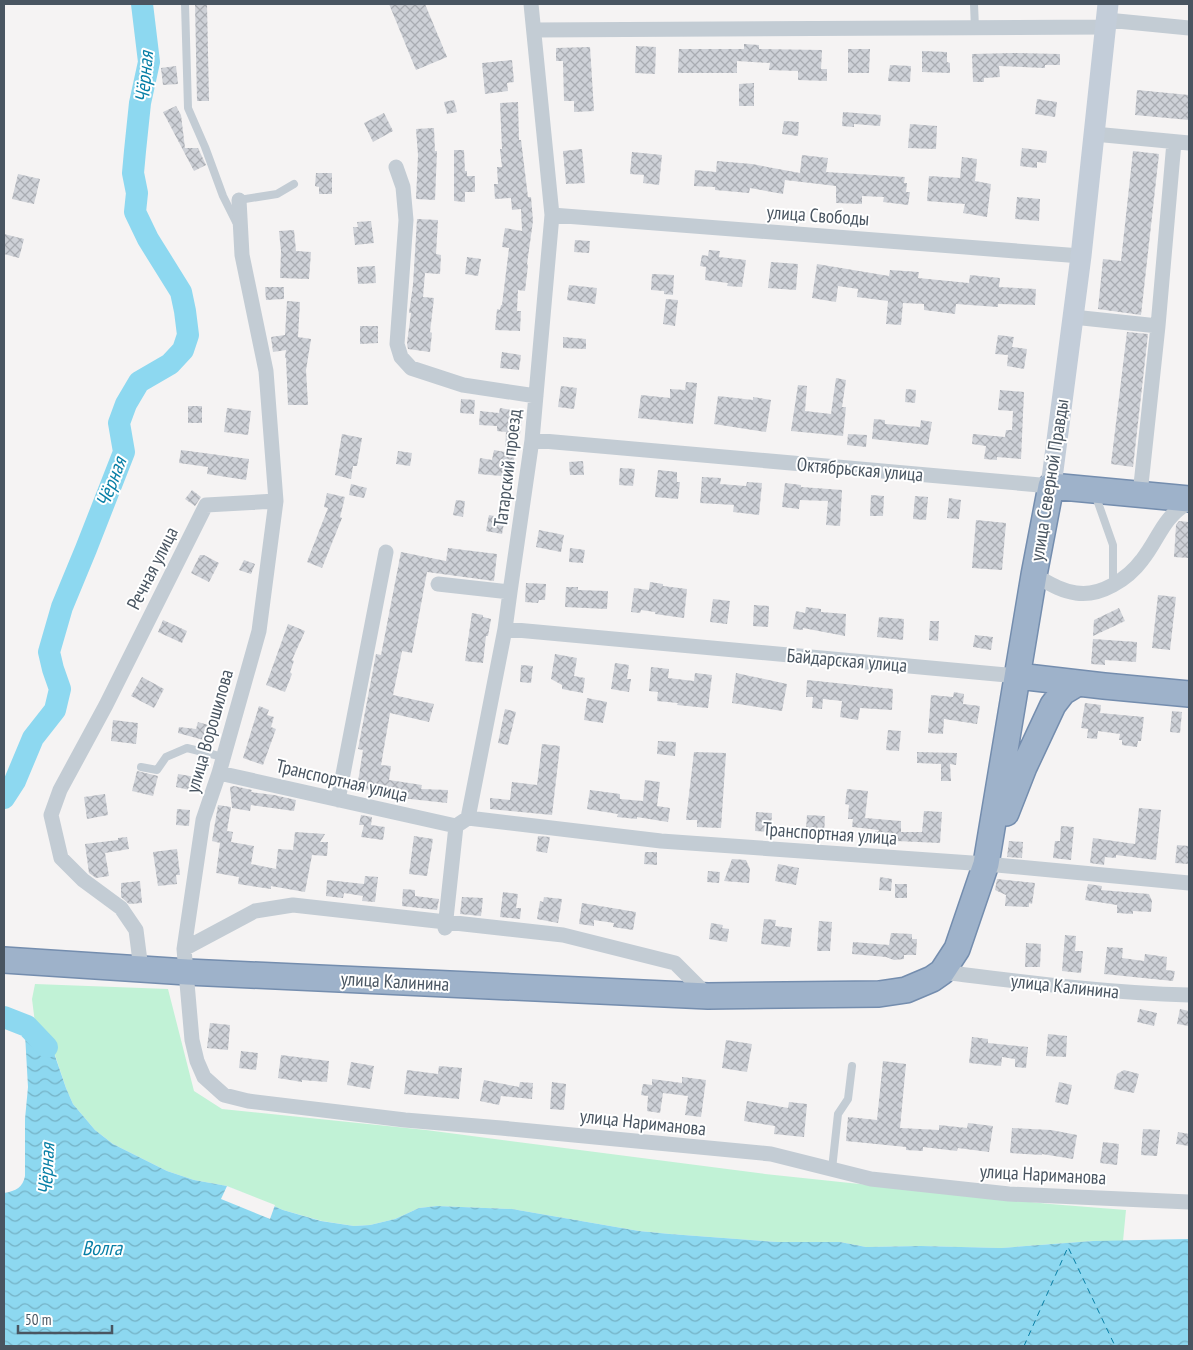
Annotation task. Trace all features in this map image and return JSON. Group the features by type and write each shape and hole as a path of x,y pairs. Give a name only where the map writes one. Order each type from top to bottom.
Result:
{"highway":[{"name":"Октябрьская улица","path":"1050,486 1189,500"},
{"name":"улица Северной Правды","path":"956,949 986,864 1050,486"},
{"name":"Байдарская улица","path":"1018,676 1189,694"},
{"path":"986,864 1024,767 1053,704 1063,692 1078,683"},
{"name":"улица Калинина","path":"4,960 141,969 186,961 708,996 879,994 906,990 932,979 942,972 956,949"}],"main road":[{"name":"улица Северной Правды","path":"1050,486 1081,256 1107,17"}],"street":[{"name":"Татарский проезд","path":"445,925 462,822 505,629 532,440 552,214 531,4"},
{"path":"534,30 975,28 1107,17 1189,28"},
{"path":"1094,134 1189,143"},
{"path":"1140,494 1158,326 1174,142"},
{"path":"396,168 403,187 406,220 397,344 401,358 411,368 462,385 536,396"},
{"path":"239,200 242,254 266,371 276,501"},
{"name":"улица Свободы","path":"552,214 1081,256"},
{"path":"1073,317 1158,326"},
{"name":"Октябрьская улица","path":"532,440 1050,486"},
{"path":"1034,575 1056,587 1077,593 1095,592 1114,584 1130,573 1142,560 1166,520 1189,500"},
{"name":"улица Ворошилова","path":"186,961 203,820 219,774 259,631 276,501"},
{"name":"Речная улица","path":"141,969 136,930 121,908 83,880 61,858 51,815 60,790 106,705 206,505 276,501"},
{"path":"338,800 386,552"},
{"path":"438,584 510,592"},
{"name":"Байдарская улица","path":"505,629 1018,676"},
{"name":"Транспортная улица","path":"219,774 338,800 462,822 661,840 986,864 1189,883"},
{"path":"186,961 255,911 294,905 445,925 563,935 675,963 708,996"},
{"name":"улица Нариманова","path":"186,961 192,1040 197,1061 204,1077 224,1095 248,1101 405,1120 771,1154 871,1179 1009,1194 1189,1202"},
{"name":"улица Калинина","path":"942,972 1138,993 1189,995"}],"lane":[{"path":"185,4 188,108 241,233"},
{"path":"974,4 975,28"},
{"path":"239,200 277,194 294,184"},
{"path":"1093,490 1113,545 1114,584"},
{"path":"141,767 157,770 166,757 187,748 223,757"},
{"path":"832,1169 838,1114 848,1099 852,1066"}],"green space":[{"path":"35,984 168,989 194,1091 222,1109 426,1130 765,1174 1050,1204 1126,1210 1123,1241 1093,1241 1001,1248 866,1247 840,1242 777,1242 670,1234 639,1231 512,1209 437,1206 419,1208 395,1219 370,1225 354,1226 322,1221 283,1210 227,1186 194,1180 167,1171 113,1144 95,1130 73,1104 53,1049 46,1036 35,1023 32,999"}],"water":[{"name":"Волга","path":"35,1023 46,1036 53,1050 73,1104 95,1130 113,1144 167,1171 194,1180 227,1186 283,1210 321,1221 354,1226 370,1225 395,1219 419,1208 437,1206 512,1209 639,1231 670,1234 777,1242 840,1242 866,1247 1001,1248 1093,1241 1189,1239 1189,1346 4,1346 4,1193 18,1188 23,1183 25,1176 25,1119 28,1087 25,1034 27,1026"}],"pier":[{"path":"227,1186 275,1205 270,1219 221,1199"}],"building":[{"path":"195,4 207,4 209,101 197,101"},
{"path":"389,4 425,4 447,57 416,70"},
{"path":"744,44 759,45 759,49 822,50 821,69 827,69 827,81 798,80 798,71 769,70 770,63 737,61 737,73 678,73 679,49 744,49"},
{"path":"636,46 656,47 655,74 635,73"},
{"path":"590,47 594,111 574,112 574,101 564,101 563,61 556,61 556,48"},
{"path":"848,49 870,49 869,73 848,73"},
{"path":"922,51 947,52 950,73 922,72"},
{"path":"972,54 1060,54 1060,65 1045,65 1045,68 999,66 1000,77 984,78 984,82 973,82"},
{"path":"512,60 514,82 507,83 508,91 485,94 482,63"},
{"path":"890,65 911,66 910,82 888,81"},
{"path":"176,66 178,84 163,85 161,68"},
{"path":"754,83 754,106 739,106 739,84"},
{"path":"1137,90 1189,95 1189,120 1135,115"},
{"path":"1037,99 1057,102 1055,117 1035,114"},
{"path":"454,100 457,112 447,114 444,102"},
{"path":"518,102 519,140 521,140 528,197 531,197 533,221 525,291 518,290 517,311 521,311 520,331 495,330 497,309 500,310 502,305 509,248 502,247 505,228 522,231 521,209 512,210 511,198 495,199 494,184 498,184 497,167 502,167 500,103"},
{"path":"176,106 181,115 185,148 198,148 206,165 194,171 163,112"},
{"path":"843,112 881,115 880,126 854,124 854,127 842,126"},
{"path":"384,113 393,131 373,142 364,123"},
{"path":"784,121 799,122 798,136 782,134"},
{"path":"910,124 937,126 936,149 908,148"},
{"path":"434,128 435,151 437,151 435,200 416,199 418,155 416,129"},
{"path":"1022,148 1047,151 1046,163 1037,162 1037,168 1020,166"},
{"path":"582,149 585,183 566,184 563,151"},
{"path":"454,150 464,150 467,176 475,176 475,192 465,192 465,202 454,201"},
{"path":"1133,151 1159,154 1141,315 1098,309 1103,259 1121,261"},
{"path":"632,152 662,155 659,185 643,183 644,175 630,174"},
{"path":"802,155 828,158 826,172 905,177 904,183 907,183 906,192 910,192 908,205 883,202 884,197 862,196 862,204 836,203 836,186 785,180 783,194 750,188 749,193 715,190 715,187 694,186 695,170 716,172 717,161 752,164 800,173"},
{"path":"962,157 977,159 975,181 991,184 987,217 963,213 965,204 927,201 929,176 960,178"},
{"path":"316,173 332,173 332,194 319,194 319,187 315,186"},
{"path":"18,174 40,179 34,204 12,199"},
{"path":"1017,197 1040,199 1039,221 1015,219"},
{"path":"417,219 438,220 436,254 441,255 440,274 425,273 423,297 434,298 430,352 408,349 407,343 411,313 409,313 413,285"},
{"path":"371,221 374,243 355,245 353,227 358,227 357,222"},
{"path":"294,230 296,251 311,252 309,279 280,278 281,251 279,231"},
{"path":"4,234 24,239 19,258 4,254"},
{"path":"575,240 590,241 589,253 574,252"},
{"path":"709,250 720,251 719,257 746,260 742,287 727,286 728,283 705,280 706,267 700,266 702,255 708,256"},
{"path":"467,257 481,259 478,276 465,274"},
{"path":"771,262 798,264 796,290 768,288"},
{"path":"817,264 889,276 890,270 919,272 918,278 969,283 970,275 1000,278 999,287 1036,289 1035,305 998,304 998,307 956,304 955,314 924,310 924,304 903,303 901,325 886,324 888,301 857,297 858,289 838,286 836,302 812,298"},
{"path":"375,266 376,283 358,284 357,267"},
{"path":"652,274 674,275 673,295 664,294 664,291 651,290"},
{"path":"569,285 597,288 595,304 567,300"},
{"path":"265,287 284,287 284,299 266,300"},
{"path":"666,299 678,300 675,326 663,324"},
{"path":"287,301 300,302 298,337 311,339 306,370 308,405 288,405 286,350 273,352 271,337 285,335"},
{"path":"360,326 378,326 378,343 360,344"},
{"path":"1127,332 1148,334 1133,467 1111,464"},
{"path":"998,335 1014,337 1012,347 1027,349 1024,369 1007,366 1008,355 995,354"},
{"path":"563,337 586,339 586,349 563,348"},
{"path":"502,352 521,355 519,370 500,368"},
{"path":"836,378 846,380 842,407 846,407 843,436 791,431 798,385 807,386 805,411 831,414"},
{"path":"686,382 697,383 693,424 638,418 641,395 670,398 670,389 685,390"},
{"path":"561,386 577,388 574,409 558,407"},
{"path":"906,389 916,390 915,403 905,402"},
{"path":"1000,390 1024,392 1021,459 997,457 997,460 984,459 986,446 972,444 973,434 1005,437 1006,430 1012,430 1013,411 998,410"},
{"path":"718,396 753,400 753,397 771,400 766,432 714,424"},
{"path":"461,399 475,400 474,414 460,413"},
{"path":"188,406 202,406 202,423 188,423"},
{"path":"227,408 251,411 248,435 224,432"},
{"path":"500,408 523,412 520,434 517,434 511,485 501,484 502,476 478,474 480,458 492,460 494,450 505,452 506,432 497,431 497,426 479,425 480,411 499,413"},
{"path":"874,419 885,420 885,424 920,427 921,420 932,422 928,445 872,439"},
{"path":"342,434 362,438 357,466 353,466 351,479 335,475"},
{"path":"848,434 867,435 866,447 847,445"},
{"path":"181,450 249,459 246,480 207,474 208,467 179,463"},
{"path":"398,451 412,453 410,466 396,464"},
{"path":"583,461 584,475 570,475 569,462"},
{"path":"620,468 635,469 633,486 619,485"},
{"path":"658,470 677,472 677,482 680,482 678,499 655,497"},
{"path":"702,477 721,478 720,484 746,486 747,482 762,483 759,515 733,512 734,505 700,503"},
{"path":"785,483 801,485 801,487 842,490 840,526 826,525 828,501 800,500 799,509 782,507"},
{"path":"351,484 367,488 364,498 349,495"},
{"path":"192,490 201,497 195,506 185,499"},
{"path":"327,493 345,497 340,517 342,518 322,568 307,562 328,508 324,507"},
{"path":"871,495 884,496 883,516 870,516"},
{"path":"915,496 928,497 926,520 913,519"},
{"path":"949,498 961,500 959,519 947,518"},
{"path":"456,500 465,501 463,517 453,515"},
{"path":"489,515 505,518 502,534 486,531"},
{"path":"976,520 1006,523 1002,570 972,568"},
{"path":"1179,521 1189,522 1189,558 1174,557 1176,525"},
{"path":"539,530 564,535 561,552 536,547"},
{"path":"448,548 497,554 494,581 427,572 412,653 402,651 393,695 434,704 429,722 390,713 381,765 391,766 389,780 422,785 421,789 448,790 447,803 401,798 401,795 357,788 363,750 358,749 376,654 381,655 401,552 446,561"},
{"path":"570,548 585,550 583,563 569,562"},
{"path":"200,555 204,555 219,563 209,582 191,573"},
{"path":"244,560 255,564 251,574 239,570"},
{"path":"650,582 663,584 663,586 687,589 684,618 641,610 640,613 631,612 634,588 649,590"},
{"path":"526,583 546,584 545,600 539,600 538,603 525,602"},
{"path":"566,587 578,587 578,590 608,591 607,609 565,607"},
{"path":"1158,595 1176,597 1170,650 1152,648"},
{"path":"713,599 730,601 727,624 710,622"},
{"path":"754,605 769,606 768,627 753,626"},
{"path":"806,607 821,609 821,612 846,614 845,636 803,628 803,630 793,629 796,611 805,613"},
{"path":"1119,608 1125,621 1093,636 1094,620"},
{"path":"472,613 491,619 488,636 486,636 483,663 465,661"},
{"path":"879,617 904,619 903,640 877,637"},
{"path":"163,620 187,631 182,643 158,632"},
{"path":"930,621 939,621 938,641 929,640"},
{"path":"288,624 305,631 292,660 294,661 290,672 292,674 285,692 266,685"},
{"path":"975,635 993,637 991,650 973,647"},
{"path":"1093,639 1137,642 1136,662 1105,660 1105,665 1091,664"},
{"path":"555,654 577,658 574,676 585,678 583,693 562,689 562,685 551,679"},
{"path":"615,663 629,665 627,679 631,679 629,692 611,689"},
{"path":"521,665 533,666 531,683 520,682"},
{"path":"651,667 669,669 668,678 694,681 695,673 712,675 708,708 657,701 658,692 649,691"},
{"path":"736,673 787,684 782,711 732,703"},
{"path":"142,677 164,689 154,708 131,696"},
{"path":"807,680 893,689 892,710 860,708 858,720 840,717 842,701 823,699 822,709 812,708 813,697 806,697"},
{"path":"954,692 964,694 963,704 980,706 977,724 944,719 943,734 928,733 931,695 953,697"},
{"path":"587,698 607,702 603,723 584,720"},
{"path":"1085,703 1101,705 1100,713 1144,717 1141,741 1138,741 1137,747 1122,745 1122,740 1119,740 1120,734 1098,731 1097,739 1087,738 1088,729 1081,728"},
{"path":"259,706 269,710 267,715 274,717 271,727 276,729 263,765 243,758"},
{"path":"505,709 516,712 508,745 498,743"},
{"path":"1172,711 1182,712 1180,733 1170,732"},
{"path":"113,720 138,723 136,744 111,741"},
{"path":"198,722 215,727 211,742 178,733 179,727 196,729"},
{"path":"888,730 901,731 899,751 886,750"},
{"path":"658,741 676,742 675,756 657,754"},
{"path":"542,744 560,746 552,815 490,809 490,798 510,800 512,782 537,785"},
{"path":"694,752 726,753 721,828 697,827 697,820 686,820"},
{"path":"917,752 957,753 956,765 950,764 951,781 941,781 941,764 917,763"},
{"path":"137,771 158,776 153,796 132,791"},
{"path":"178,774 196,777 194,791 176,787"},
{"path":"645,780 660,782 657,806 670,808 668,822 637,817 637,819 617,817 618,814 587,809 590,790 620,794 620,799 643,801"},
{"path":"234,786 252,790 251,792 296,800 294,811 251,805 250,811 232,808 230,787"},
{"path":"847,789 868,791 865,818 901,821 901,832 922,832 924,811 942,812 940,843 875,840 875,831 878,832 879,830 852,827 853,819 848,819 849,805 845,804"},
{"path":"105,794 108,815 87,819 84,797"},
{"path":"218,805 231,807 227,831 233,832 231,842 254,846 251,864 276,869 278,849 293,850 295,832 325,834 320,842 328,842 327,856 312,855 305,892 271,886 271,889 238,884 239,877 216,873 220,843 212,841"},
{"path":"1139,808 1161,810 1156,860 1116,855 1116,858 1105,857 1104,865 1090,863 1093,838 1135,844"},
{"path":"177,809 190,810 189,826 176,825"},
{"path":"756,812 772,813 771,832 755,831"},
{"path":"361,815 372,817 371,825 385,827 383,840 361,837 364,825 359,825"},
{"path":"807,815 825,816 824,836 810,835 806,829"},
{"path":"1061,826 1074,827 1071,860 1053,858 1055,841 1060,841"},
{"path":"414,836 433,839 427,876 409,874"},
{"path":"538,836 550,837 547,853 536,851"},
{"path":"127,837 129,849 105,853 109,876 96,878 89,873 85,844"},
{"path":"1009,841 1023,842 1022,858 1007,857"},
{"path":"1177,845 1189,846 1189,864 1175,863"},
{"path":"177,849 180,875 176,875 177,884 158,886 153,852"},
{"path":"645,852 657,852 657,865 644,864"},
{"path":"732,859 746,860 750,869 749,883 724,881"},
{"path":"778,864 799,868 796,885 775,881"},
{"path":"708,871 720,872 719,883 707,882"},
{"path":"365,876 378,877 375,902 362,901 363,896 344,893 343,898 326,896 327,880 364,884"},
{"path":"880,877 892,879 891,891 879,890"},
{"path":"997,879 1035,883 1032,904 1029,903 1029,907 1005,906 1006,895 995,890"},
{"path":"140,881 142,903 129,904 121,897 121,883"},
{"path":"895,884 907,884 907,898 895,898"},
{"path":"1088,884 1102,886 1101,890 1149,894 1152,901 1151,912 1133,911 1133,914 1117,913 1117,905 1085,900"},
{"path":"403,889 415,890 415,896 439,899 437,910 402,906"},
{"path":"503,892 518,894 516,908 521,908 520,919 500,917"},
{"path":"462,897 483,898 481,916 460,914"},
{"path":"544,897 562,899 558,923 537,919 540,901 543,902"},
{"path":"582,903 636,912 633,930 613,927 614,923 594,920 594,926 579,924"},
{"path":"764,919 776,920 775,926 792,928 790,947 761,944"},
{"path":"819,921 832,922 830,951 817,951"},
{"path":"711,923 723,925 722,928 729,929 727,942 709,939"},
{"path":"891,933 912,934 912,939 917,939 916,955 904,955 904,959 894,960 886,957 852,954 853,942 889,945"},
{"path":"1065,935 1076,936 1075,951 1083,951 1081,973 1062,971"},
{"path":"1026,943 1041,944 1040,967 1025,967"},
{"path":"1107,947 1123,948 1122,958 1144,961 1145,954 1167,957 1166,970 1175,971 1173,981 1104,974"},
{"path":"1140,1009 1157,1013 1154,1026 1137,1022"},
{"path":"1180,1009 1189,1011 1189,1026 1177,1024"},
{"path":"210,1023 230,1025 228,1050 207,1048"},
{"path":"1048,1034 1067,1036 1066,1057 1046,1056"},
{"path":"972,1037 988,1039 988,1043 1028,1047 1026,1068 1015,1067 1015,1059 1002,1057 1001,1066 969,1063"},
{"path":"726,1040 752,1044 747,1072 722,1068"},
{"path":"241,1051 258,1053 256,1070 239,1068"},
{"path":"281,1055 329,1061 327,1082 302,1080 302,1082 278,1078"},
{"path":"883,1061 906,1064 900,1128 939,1130 939,1125 967,1128 968,1123 993,1126 989,1152 958,1148 957,1151 923,1147 923,1151 906,1150 906,1147 846,1141 848,1117 877,1120"},
{"path":"351,1062 374,1066 370,1089 347,1085"},
{"path":"439,1066 462,1068 459,1099 404,1094 407,1070 438,1074"},
{"path":"1124,1070 1139,1074 1134,1093 1114,1089 1117,1074"},
{"path":"682,1077 706,1080 701,1117 685,1115 688,1096 663,1093 660,1113 647,1111 648,1096 641,1095 643,1084 652,1085 652,1079 682,1083"},
{"path":"484,1080 519,1087 520,1082 533,1083 532,1099 501,1096 499,1105 480,1101"},
{"path":"552,1082 566,1084 564,1110 550,1109"},
{"path":"1059,1082 1072,1085 1068,1105 1055,1102"},
{"path":"747,1101 788,1108 789,1102 807,1104 804,1137 774,1134 775,1126 744,1121"},
{"path":"1012,1128 1051,1130 1077,1135 1073,1159 1042,1154 1010,1153"},
{"path":"1143,1129 1160,1130 1157,1156 1141,1155"},
{"path":"1178,1132 1189,1134 1189,1146 1176,1144"},
{"path":"1103,1142 1119,1144 1117,1165 1100,1163"}],"waterway":[{"name":"Чёрная","path":"4,798 15,781 33,738 55,710 60,689 49,652 62,607 124,452 119,423 126,404 139,382 170,364 183,350 188,335 181,292 148,239 135,212 137,193 133,173 135,151 140,103 149,62 142,4"},
{"name":"Чёрная","path":"4,1017 27,1026 47,1047"}],"ferry route":[{"path":"1024,1346 1068,1247 1115,1346"}]}
